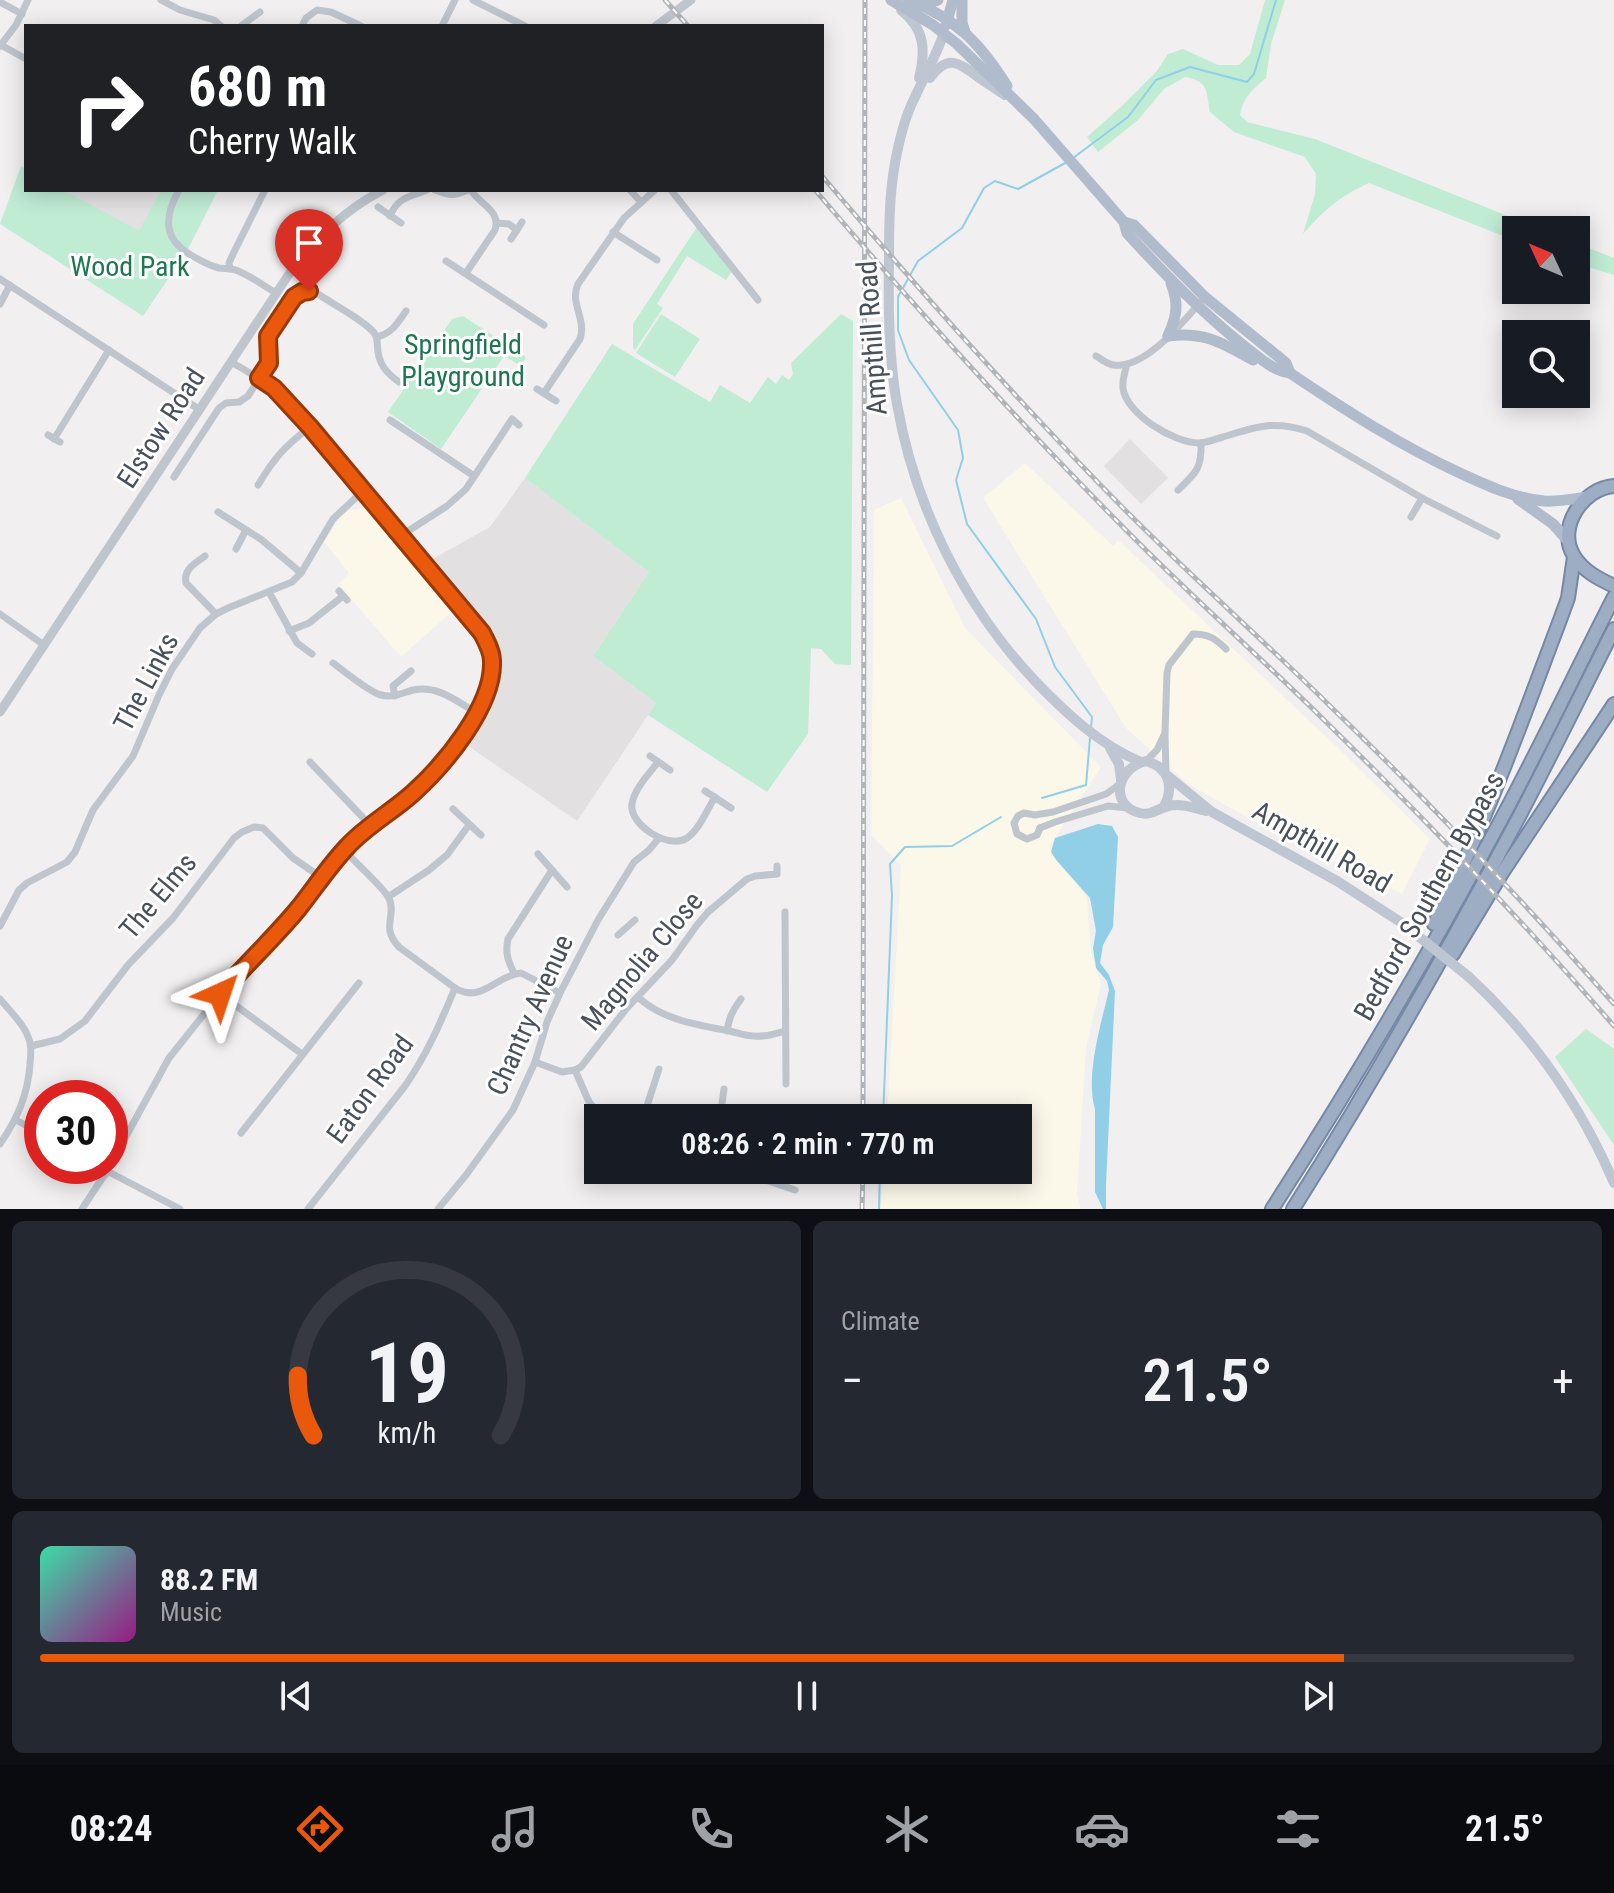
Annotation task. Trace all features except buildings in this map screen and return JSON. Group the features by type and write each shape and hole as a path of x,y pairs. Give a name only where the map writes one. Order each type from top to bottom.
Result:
{"highway":[{"path":"1609,584 1589,573 1574,557 1569,542 1573,516 1579,505 1587,497 1612,485"},
{"path":"1350,1087 1442,909 1507,764 1568,598 1574,557"},
{"name":"Bedford Southern Bypass","path":"1272,1209 1350,1087 1496,830 1614,597"},
{"name":"Bedford Southern Bypass","path":"1293,1209 1400,1032 1512,828 1614,629"},
{"path":"1400,1032 1614,704"}],"main road":[{"name":"Ampthill Road","path":"890,0 944,33 903,127 894,165 890,213 889,324 894,383 911,464 939,537 974,602 1016,660 1096,737 1110,747 1144,762"},
{"name":"Ampthill Road","path":"890,0 914,22 922,41 923,60 914,99"},
{"path":"908,0 932,10 965,32 983,51 1018,103"},
{"path":"919,0 938,0"},
{"path":"953,0 944,33 1058,146 1124,222 1127,233 1170,280 1286,363 1290,373"},
{"path":"962,0 965,32"},
{"path":"914,99 938,68 946,63 955,63 968,68 1018,103"},
{"path":"1124,222 1134,225 1201,302 1262,360 1280,372 1290,373 1433,461 1511,495 1553,524 1569,542"},
{"path":"1168,336 1177,306 1170,280"},
{"path":"1168,336 1204,336 1253,360 1262,360"},
{"path":"1511,495 1554,502 1587,497"},
{"path":"1110,747 1119,764 1121,795 1130,808 1143,814 1163,808 1169,793 1167,775 1158,765 1144,762 1127,770 1121,782"},
{"name":"Ampthill Road","path":"1167,775 1212,812 1337,881 1402,923 1469,977 1504,1011 1548,1065 1581,1116 1614,1183"},
{"name":"Ampthill Road","path":"1163,808 1177,805 1212,812"}],"street":[{"path":"24,58 0,46 28,0"},
{"path":"161,0 219,24"},
{"path":"443,24 455,0"},
{"path":"473,0 521,24"},
{"path":"659,24 691,0"},
{"path":"0,2 22,14"},
{"path":"303,24 317,10 331,12 357,24"},
{"path":"243,24 255,12"},
{"path":"178,192 168,217 168,227 179,248 217,268 238,271 276,293"},
{"path":"230,269 229,263 264,192"},
{"name":"Elstow Road","path":"0,712 291,271 325,231 350,210 380,192"},
{"path":"390,216 401,200 422,192"},
{"path":"439,192 447,196 464,192"},
{"path":"466,273 497,223 495,215 471,192"},
{"path":"632,192 641,202"},
{"path":"556,401 541,391 582,333 583,323 574,292 624,218 653,192"},
{"path":"673,192 758,300"},
{"path":"378,207 401,223"},
{"path":"511,239 522,222"},
{"path":"497,223 509,224 517,230"},
{"path":"613,232 657,260"},
{"path":"446,261 544,325"},
{"path":"0,279 200,410"},
{"path":"0,304 10,285"},
{"path":"174,477 183,470 219,408 248,396 269,363 268,336 294,297 302,292 318,294 370,328 377,337 382,365 399,382"},
{"path":"1096,356 1114,365 1140,359 1201,302"},
{"path":"377,337 395,328 406,311"},
{"path":"54,438 109,350"},
{"path":"128,1133 169,1058 220,994 296,911 344,850 412,794 446,758 477,713 491,679 492,659 482,633 402,535 274,388 231,362"},
{"path":"1127,364 1123,389 1127,400 1137,412 1175,438 1201,443 1251,428 1288,425 1307,431 1422,498 1497,536"},
{"path":"402,535 458,498 512,419 519,425"},
{"path":"390,420 474,476"},
{"path":"258,485 281,451 310,427"},
{"path":"1178,490 1198,469 1202,460 1201,443"},
{"name":"The Links","path":"0,926 19,890 67,862 75,852 93,810 133,756 159,695 179,657 200,628 216,614 292,582 301,573 333,519 363,491"},
{"path":"1411,517 1422,498"},
{"path":"218,512 231,516 301,573"},
{"path":"236,549 246,530"},
{"path":"205,556 189,569 186,583 216,614"},
{"path":"269,592 297,643 312,654"},
{"path":"289,631 309,623 343,596"},
{"path":"0,614 44,645"},
{"path":"1167,775 1165,733 1169,665 1193,634 1215,638 1226,649"},
{"path":"333,663 380,695 395,696 429,688 440,691 477,713"},
{"path":"395,696 393,686 411,671"},
{"path":"1144,762 1157,750 1165,733"},
{"path":"650,756 670,770"},
{"path":"310,762 371,826"},
{"path":"658,762 636,793 632,810 635,818 659,838 680,841 689,837 715,797"},
{"path":"1035,815 1106,794 1121,782"},
{"path":"705,791 731,808"},
{"path":"1040,828 1108,806 1130,808"},
{"path":"453,809 481,835"},
{"path":"1028,812 1040,820 1040,828 1034,837 1027,839 1015,831 1014,823 1021,814 1028,812"},
{"path":"388,897 447,855 469,825"},
{"name":"The Elms","path":"31,1046 60,1039 85,1021 128,965 173,918 234,838 242,832 254,827 263,828 293,858 322,878"},
{"name":"Chantry Avenue","path":"438,1209 513,1110 535,1062 547,1022 598,920 634,862 659,838"},
{"path":"344,850 388,897 392,940 455,988 477,993 514,973 521,973 560,993"},
{"path":"538,854 567,887"},
{"name":"Magnolia Close","path":"535,1062 562,1072 575,1070 587,1062 610,1027 672,960 708,912 747,879 777,874 777,866"},
{"path":"514,973 506,950 508,939 552,870"},
{"path":"785,912 786,1084"},
{"path":"618,935 635,920"},
{"path":"241,1133 359,983"},
{"name":"Eaton Road","path":"308,1209 419,1066 455,988"},
{"path":"220,994 302,1054"},
{"path":"638,997 658,1013 706,1027 755,1036 785,1031"},
{"path":"0,999 21,1024 31,1046 27,1090 16,1120 0,1144"},
{"path":"727,1031 731,1011 741,999"},
{"path":"649,1104 659,1082 659,1069"},
{"path":"575,1070 591,1104"},
{"path":"722,1104 724,1089"},
{"path":"16,1120 24,1124"},
{"path":"82,1209 99,1184"},
{"path":"128,1184 180,1209"},
{"path":"778,1184 795,1190"}],"shaded area":[{"path":"68,192 160,192 139,232"},
{"path":"1130,439 1168,478 1141,504 1104,466"},
{"path":"1025,463 1113,546 1118,540 1430,839 1402,894 1278,835 1188,784 1126,728 983,498"},
{"path":"525,478 649,572 593,656 656,703 577,821 467,745 490,704 499,666 490,632 429,561 490,527"},
{"path":"901,498 965,628 1101,767 1050,846 1087,898 1091,952 1101,984 1086,1048 1077,1194 1081,1209 881,1209 883,1184 1032,1184 1032,1104 888,1104 901,865 871,835 874,510"},
{"path":"366,509 453,611 401,657 338,584 349,573 324,542 340,517 350,510"}],"green space":[{"path":"1265,0 1285,0 1271,44 1266,78 1249,94 1240,115 1247,122 1315,139 1508,216 1502,216 1502,235 1369,183 1333,204 1303,234 1315,194 1316,174 1305,157 1234,132 1210,112 1202,84 1185,77 1164,89 1138,120 1098,152 1087,137 1156,72 1168,54 1183,49 1218,65 1239,65 1250,54"},
{"name":"Wood Park","path":"21,166 24,168 24,192 68,192 139,231 160,192 217,192 188,249 143,316 0,224"},
{"path":"697,227 732,271 726,280 687,256 657,304 663,308 635,350 633,324"},
{"path":"1590,249 1614,258 1614,275 1590,267"},
{"path":"661,314 700,339 675,377 636,353"},
{"path":"841,314 853,321 851,665 835,664 821,649 811,648 808,734 767,792 648,715 656,703 593,656 649,572 525,478 612,344 710,402 720,385 750,403 768,377 776,384 782,375 789,380 793,374 791,363"},
{"name":"Springfield Playground","path":"463,316 526,357 521,366 504,356 441,449 388,412 452,319"},
{"path":"1586,1029 1614,1049 1614,1145 1555,1057"}],"water":[{"path":"1098,824 1112,826 1118,837 1113,927 1103,945 1100,963 1115,991 1106,1209 1103,1209 1095,1192 1092,1081 1095,1050 1109,990 1107,981 1096,968 1093,948 1096,931 1090,898 1051,852 1055,838"}],"waterway":[{"path":"1073,158 1128,117 1156,80 1190,67 1247,82 1254,74 1276,0"},
{"path":"1067,162 1018,189 995,181 984,188 962,228 918,261 898,297 898,330 909,360 958,430 963,458 956,480 967,524 1036,619 1055,667 1092,717 1091,728"},
{"path":"1042,798 1086,785 1090,738"},
{"path":"884,1104 892,896 890,864 905,847 952,846 1001,817"},
{"path":"879,1209 880,1184"}],"railway":[{"path":"665,0 686,24"},
{"path":"863,1104 865,0"},
{"path":"824,178 971,346 1087,471 1404,779 1511,890 1614,1004"},
{"path":"817,192 925,317 1039,441 1142,546 1397,793 1614,1026"},
{"path":"862,1209 863,1184"}],"route":[{"path":"220,994 296,911 344,850 412,794 446,758 477,713 491,679 492,659 482,633 310,427 274,388 259,378 269,363 268,336 294,297 309,291"}]}
